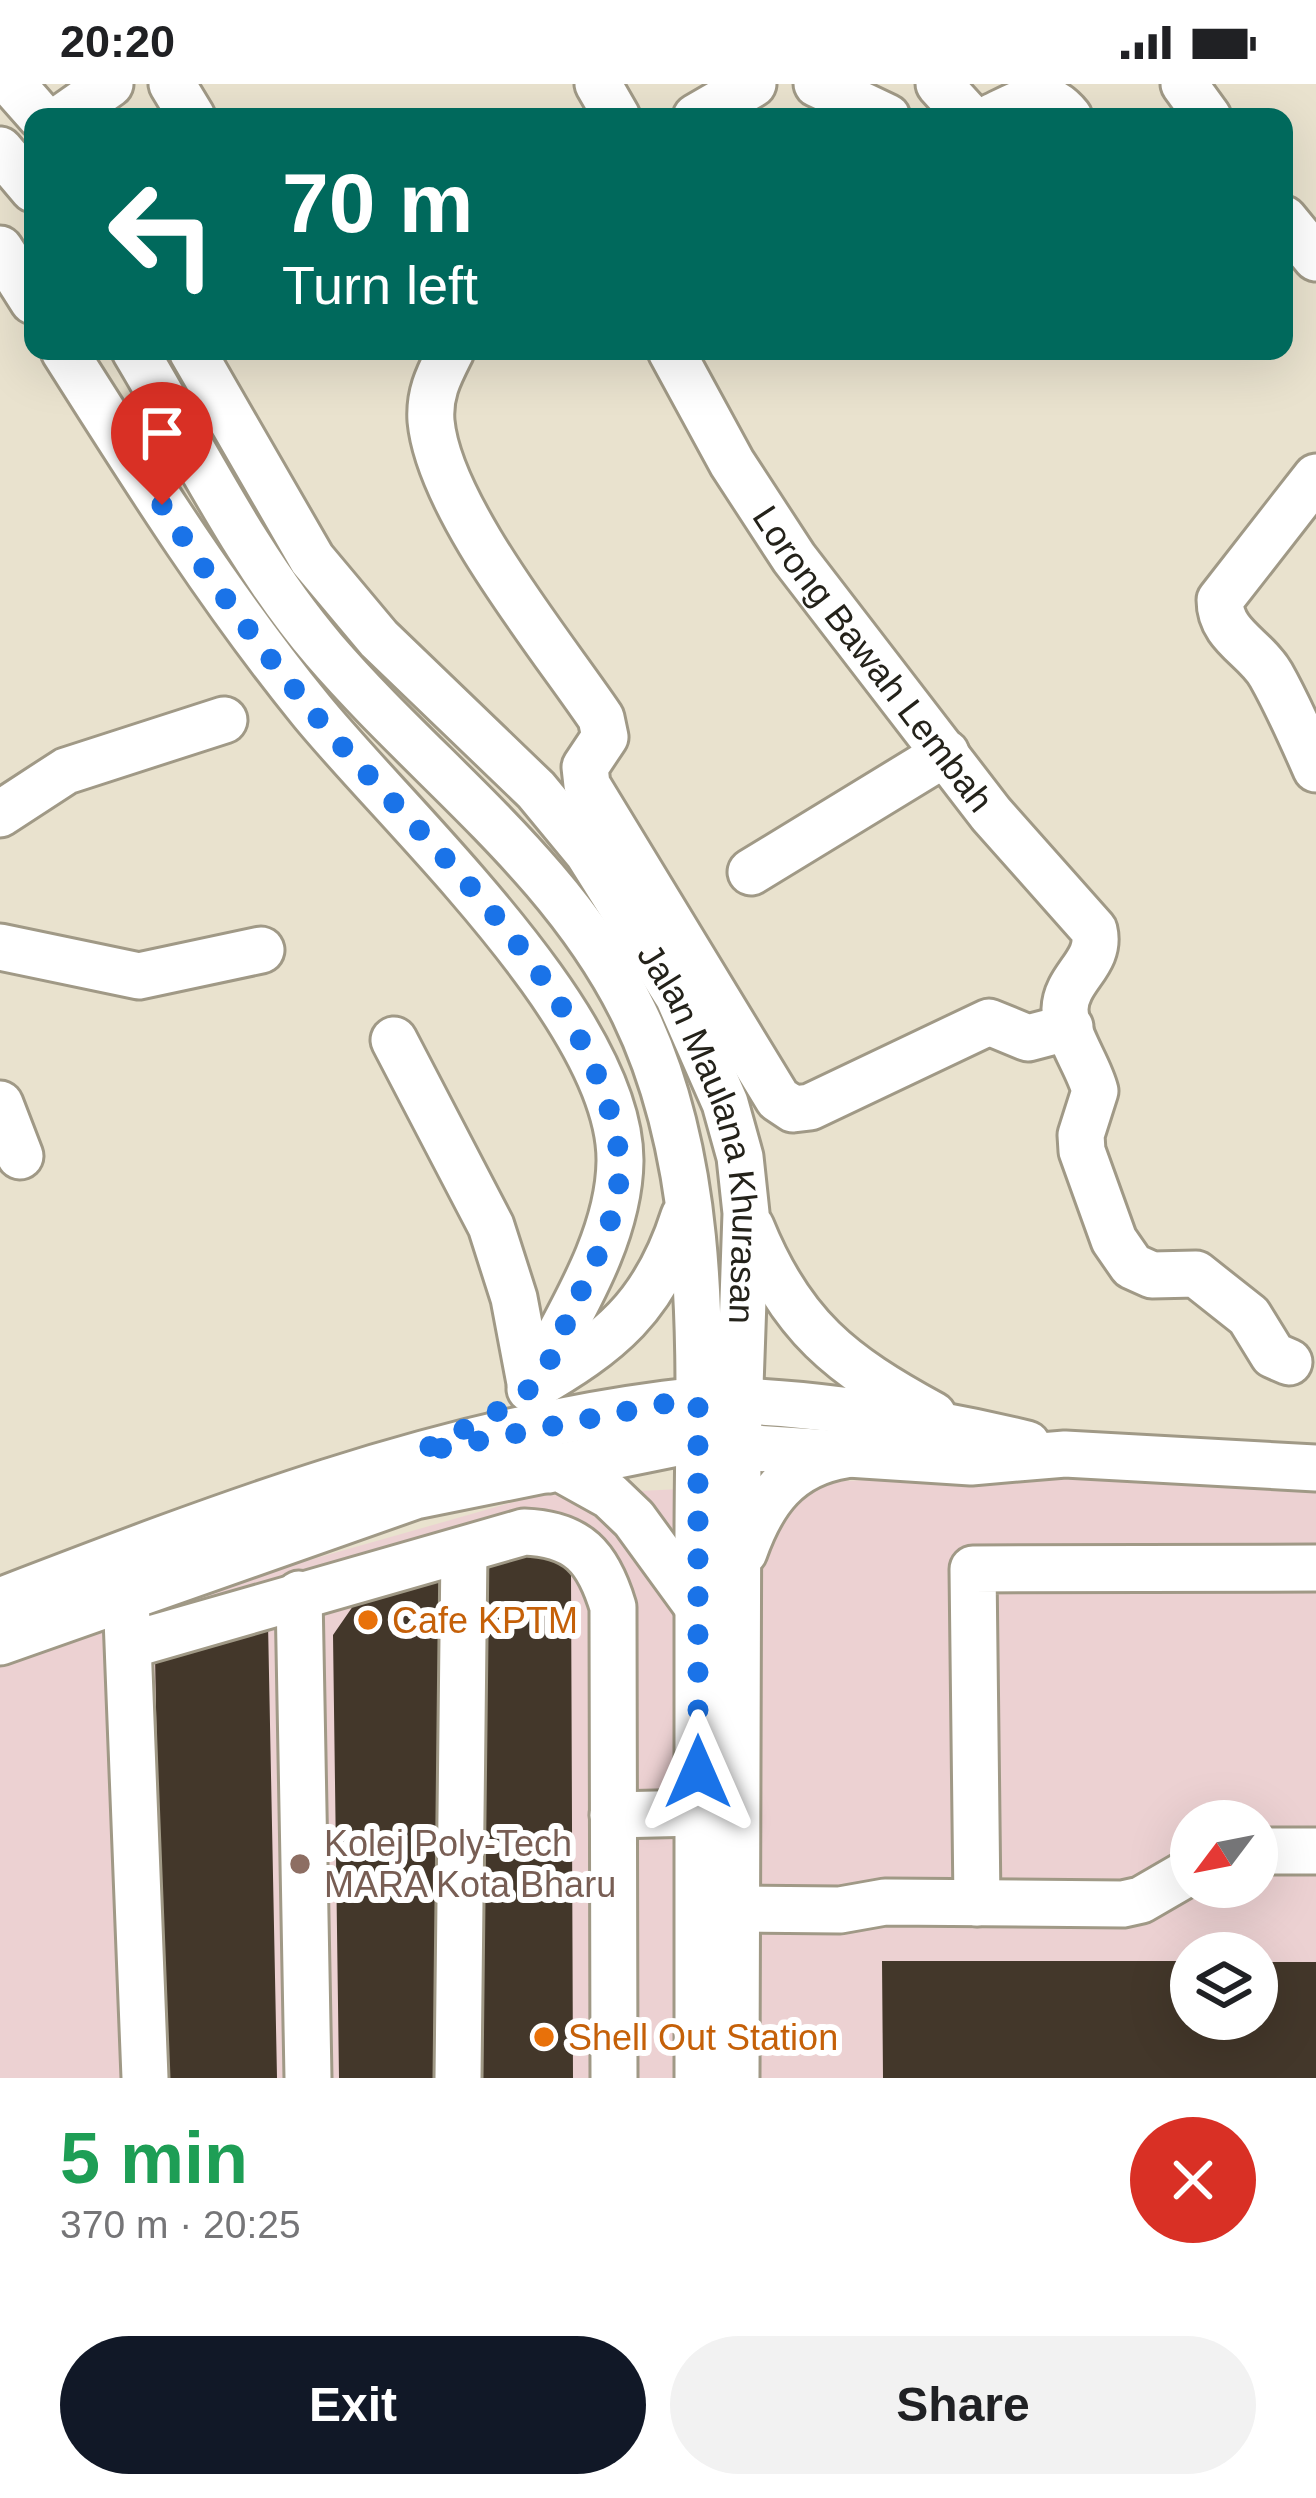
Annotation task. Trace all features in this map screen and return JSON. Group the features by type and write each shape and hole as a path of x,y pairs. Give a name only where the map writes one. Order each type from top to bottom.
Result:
{"street":[{"path":"12,84 33,108"},
{"path":"76,108 110,84"},
{"path":"712,108 753,84"},
{"path":"939,84 961,108"},
{"path":"819,96 858,108"},
{"path":"1013,108 1038,97 1054,100 1061,108"},
{"path":"0,150 24,178"},
{"path":"1293,230 1316,258"},
{"path":"0,249 24,287"},
{"path":"70,360 187,544 312,712 468,883 530,966 575,1033 605,1095 620,1160 609,1221 587,1279 532,1388"},
{"name":"Jalan Maulana Khurasan","path":"140,360 290,608 345,675 488,814 605,962 659,1072 689,1200 737,1570 736,2078"},
{"name":"Jalan Maulana Khurasan","path":"197,360 312,559 379,639 566,823 648,945 706,1054 725,1103 740,1157 746,1213 698,1607 698,2078"},
{"path":"447,360 432,388 431,423 452,486 506,578 601,718 605,737 584,767 587,785 784,1106 810,1107 980,1024 998,1023 1028,1038 1070,1027 1096,1091 1080,1143 1124,1258 1152,1275 1196,1274 1249,1316 1273,1355 1289,1362"},
{"name":"Lorong Bawah Lembah","path":"676,360 732,463 794,558 991,814 1094,930 1096,949 1065,1004 1070,1027"},
{"path":"1316,477 1220,599 1220,614 1239,643 1268,669 1316,769"},
{"path":"0,814 66,770 224,720"},
{"path":"752,872 946,753"},
{"path":"0,947 140,976 261,950"},
{"path":"394,1040 490,1226 514,1298 532,1388"},
{"path":"0,1104 20,1156"},
{"path":"418,1453 586,1357 624,1326 656,1284 689,1200"},
{"path":"746,1213 770,1273 795,1314 826,1347 871,1381 952,1426"},
{"path":"0,1601 288,1495 418,1453 668,1403 718,1424 866,1452 970,1462 1065,1454 1316,1468"},
{"path":"0,1642 415,1496 718,1424 952,1426 1065,1454"},
{"path":"737,1570 755,1520 788,1478 807,1466 866,1452"},
{"path":"410,1565 556,1466"},
{"path":"556,1466 610,1496 634,1519 698,1607"},
{"path":"130,1645 524,1532 554,1533 580,1545 602,1570 613,1606 614,2078"},
{"path":"458,2078 464,1550"},
{"path":"977,1903 973,1569 1316,1568"},
{"path":"299,1594 308,2078"},
{"path":"124,1598 130,1645 145,2078"},
{"path":"0,1676 56,1622"},
{"path":"613,1815 698,1813"},
{"path":"1278,1851 1316,1851"},
{"path":"737,1897 843,1889 885,1902 1129,1904 1170,1882"}],"shaded area":[{"path":"1316,1469 1316,2078 0,2078 0,1648 535,1496 973,1475"}],"building":[{"path":"546,1549 571,1574 573,2078 478,2078 484,1561"},
{"path":"442,1574 442,2078 339,2078 333,1635 360,1596"},
{"path":"268,1623 277,2078 163,2078 155,1656"},
{"path":"882,1961 1170,1961 1170,2040 1278,2040 1278,1962 1316,1962 1316,2078 883,2078"}],"place":[{"name":"Cafe KPTM","path":"368,1620"},
{"name":"Kolej Poly-Tech MARA Kota Bharu","path":"300,1864"},
{"name":"Shell Out Station","path":"544,2037"}],"route":[{"path":"162,505 312,712 468,883 575,1033 605,1095 620,1160 609,1221 587,1279 532,1388 418,1453 668,1403 698,1404 698,1772"}]}
